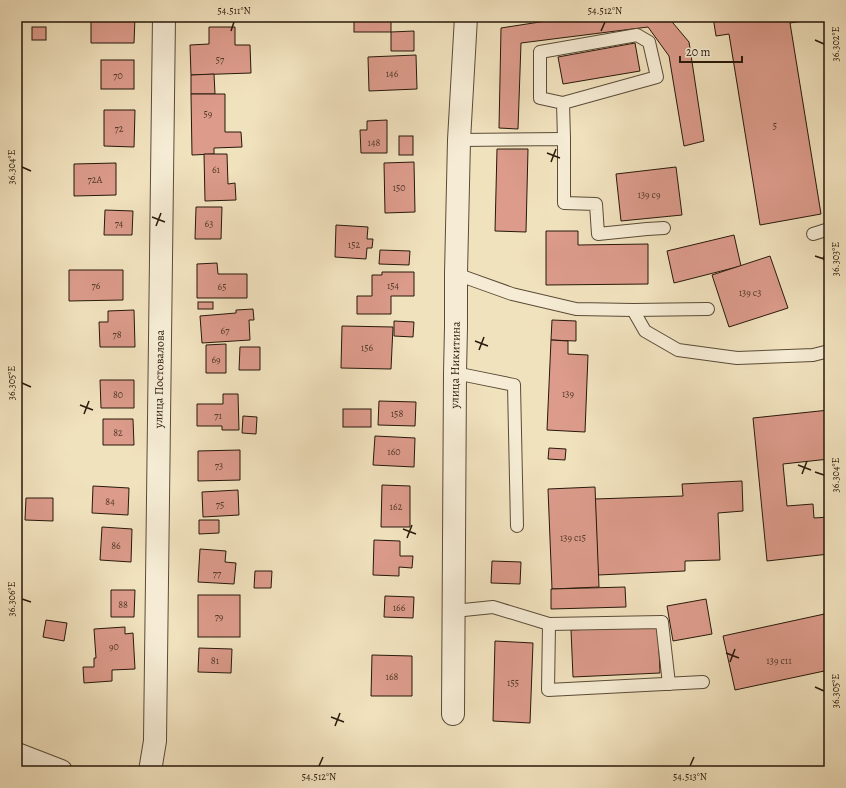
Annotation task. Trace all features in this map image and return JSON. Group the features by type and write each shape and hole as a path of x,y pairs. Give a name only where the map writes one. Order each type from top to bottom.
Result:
{"street":[{"name":"улица Постовалова","path":"150,771 155,741 164,17"},
{"name":"улица Никитина","path":"453,714 456,274 459,140 466,17"},
{"path":"17,754 61,771"}],"lane":[{"path":"638,35 649,42 657,77 564,103 540,98 540,52 638,35"},
{"path":"564,103 564,203 596,204 598,234 664,228"},
{"path":"459,140 564,139"},
{"path":"813,234 829,229"},
{"path":"456,274 512,294 576,309 708,309"},
{"path":"633,310 645,331 678,350 737,358 813,355 829,351"},
{"path":"455,373 514,385 517,526"},
{"path":"454,611 493,607 549,624 662,622 669,684"},
{"path":"549,624 548,690 703,682"}],"building":[{"path":"91,17 135,17 134,43 91,43"},
{"path":"354,17 391,17 391,32 354,32"},
{"path":"572,17 671,17 673,23 689,42 704,141 684,146 669,56 648,27 521,43 518,129 499,128 501,28"},
{"path":"713,17 803,17 803,21 790,23 821,214 760,225 729,34 716,36"},
{"path":"32,27 46,27 46,40 32,40"},
{"path":"209,27 235,27 235,45 250,45 251,73 191,75 190,45 209,44"},
{"path":"414,31 414,51 391,51 391,32"},
{"path":"635,43 640,71 563,84 558,57"},
{"path":"416,55 417,89 369,91 368,57"},
{"path":"101,60 134,60 134,89 101,89"},
{"path":"214,74 215,94 191,94 191,75"},
{"path":"191,94 225,94 225,132 241,132 242,147 214,148 214,154 192,155"},
{"path":"104,110 135,110 134,147 104,146"},
{"path":"387,120 387,153 361,153 360,130 367,130 367,121"},
{"path":"399,136 413,136 413,155 399,155"},
{"path":"497,149 528,149 526,232 495,231"},
{"path":"204,154 227,154 228,184 235,183 236,200 205,201"},
{"path":"414,162 415,212 385,213 384,163"},
{"path":"116,163 116,195 74,196 74,164"},
{"path":"676,167 682,215 621,221 616,174"},
{"path":"196,207 222,207 221,239 195,239"},
{"path":"105,210 133,211 132,235 104,235"},
{"path":"336,225 368,227 367,239 373,239 372,248 367,248 366,259 335,257"},
{"path":"546,231 578,231 578,245 648,244 648,284 546,285"},
{"path":"734,235 741,266 674,283 667,251"},
{"path":"380,250 410,251 409,265 379,264"},
{"path":"829,255 829,277 823,257"},
{"path":"770,256 788,308 729,327 712,275"},
{"path":"217,263 218,274 247,274 247,298 197,298 197,264"},
{"path":"69,270 123,270 123,300 69,301"},
{"path":"382,272 414,272 414,296 391,296 391,314 357,314 357,296 372,296 372,275 382,275"},
{"path":"198,302 213,302 213,309 198,309"},
{"path":"253,309 254,320 249,320 250,340 202,343 200,316 236,313 236,310"},
{"path":"134,310 135,347 100,347 99,322 108,322 108,311"},
{"path":"552,320 576,321 576,341 551,340"},
{"path":"394,321 414,322 413,337 394,336"},
{"path":"342,326 393,327 391,369 341,368"},
{"path":"551,340 568,341 568,354 588,355 585,432 547,430"},
{"path":"226,344 226,373 206,373 206,345"},
{"path":"240,347 260,347 260,370 239,370"},
{"path":"100,380 134,380 134,408 101,408"},
{"path":"223,394 238,394 239,430 222,430 222,426 197,426 197,404 223,404"},
{"path":"379,401 416,402 415,426 378,425"},
{"path":"343,409 371,409 371,427 343,427"},
{"path":"829,410 829,459 783,464 787,506 813,504 814,518 829,517 829,554 767,561 753,418"},
{"path":"243,416 257,417 256,434 242,433"},
{"path":"103,419 133,419 134,445 103,445"},
{"path":"375,436 415,438 414,467 373,465"},
{"path":"549,448 566,449 565,460 548,459"},
{"path":"240,450 240,480 198,481 198,451"},
{"path":"742,481 743,511 718,513 720,560 685,561 685,571 598,575 595,499 683,496 682,484"},
{"path":"382,485 410,486 410,527 381,527"},
{"path":"93,486 129,488 128,515 92,513"},
{"path":"595,487 599,587 552,589 548,489"},
{"path":"238,490 239,515 203,517 202,492"},
{"path":"26,498 53,498 53,521 25,520"},
{"path":"199,520 219,520 219,533 199,534"},
{"path":"102,527 132,529 131,562 100,560"},
{"path":"374,540 400,541 400,556 413,556 412,568 399,567 399,576 373,575"},
{"path":"200,549 226,551 225,562 236,563 234,584 198,582"},
{"path":"492,561 521,562 520,584 491,583"},
{"path":"255,571 272,571 271,588 254,588"},
{"path":"625,587 626,607 551,609 551,589"},
{"path":"111,590 135,590 134,617 111,617"},
{"path":"198,595 240,595 240,637 198,637"},
{"path":"385,596 414,597 413,618 384,617"},
{"path":"706,599 712,634 673,641 667,606"},
{"path":"829,613 829,670 735,690 723,636"},
{"path":"46,620 67,623 64,641 43,637"},
{"path":"658,626 660,673 573,677 571,630"},
{"path":"125,627 125,634 133,633 135,669 112,670 112,681 84,683 83,667 94,667 94,658 96,658 94,629"},
{"path":"495,641 533,643 530,723 493,721"},
{"path":"199,648 232,649 231,673 198,672"},
{"path":"372,655 412,656 412,696 371,696"}]}
